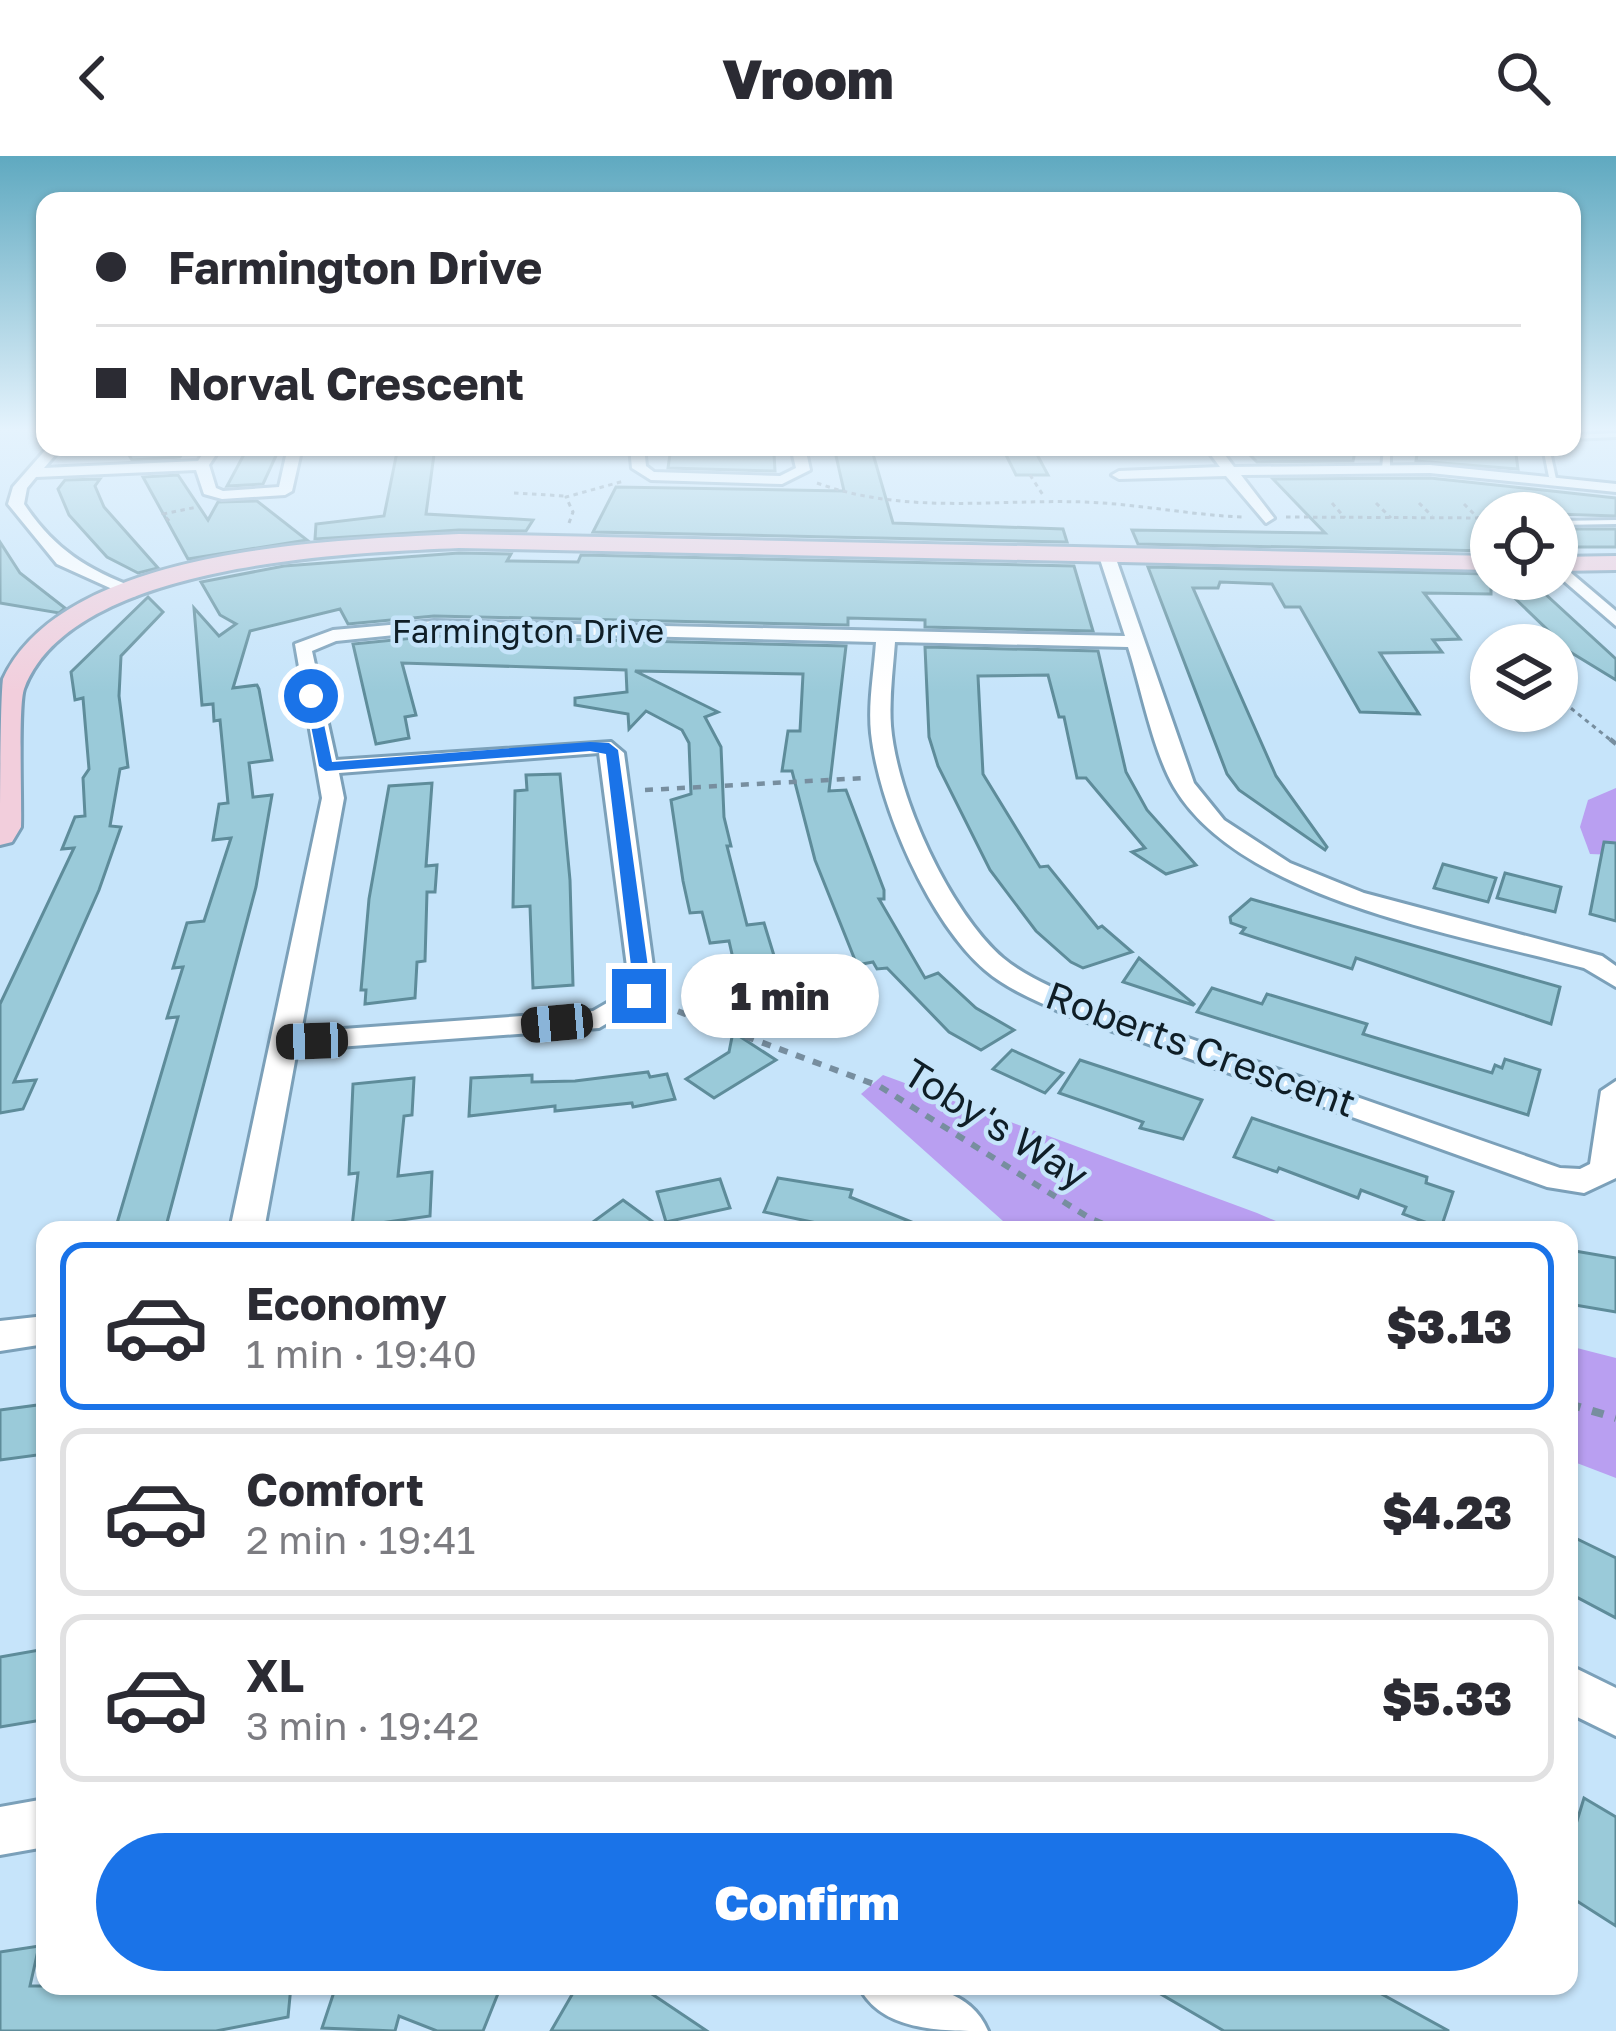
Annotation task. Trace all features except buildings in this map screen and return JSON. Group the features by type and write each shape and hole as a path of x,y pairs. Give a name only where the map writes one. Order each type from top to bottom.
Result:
{"street":[{"path":"19,518 74,571 130,592"},
{"path":"0,836 5,827 9,692 37,644 67,623 130,592 247,558 348,545 459,541 1470,563"},
{"path":"1107,556 1183,784 1216,825 1281,868 1355,898 1593,962 1616,979"},
{"path":"1578,564 1616,563"},
{"path":"1578,585 1616,621"},
{"name":"Farmington Drive","path":"249,1221 333,798 302,648 333,636 434,626 1134,643"},
{"name":"Roberts Crescent","path":"886,636 881,728 889,777 929,871 987,958 1075,1008 1558,1179 1584,1181 1605,1170 1616,1091"},
{"path":"283,1042 599,1019 639,996 613,753 604,746 326,766"},
{"path":"0,1336 36,1331"},
{"path":"1578,1693 1616,1713"},
{"path":"0,1831 36,1824"},
{"path":"900,1995 961,2031"}],"lane":[{"path":"1578,523 1616,522"}],"path":[{"path":"166,518 169,521"},
{"path":"561,545 571,518"},
{"path":"1254,518 1470,518"},
{"path":"1578,714 1616,744"},
{"path":"617,791 889,777"},
{"name":"Toby's Way","path":"639,996 879,1086 1096,1221"},
{"path":"1578,1407 1616,1418"}],"shaded area":[{"path":"1616,788 1616,855 1590,854 1580,827 1588,800"},
{"path":"883,1075 1276,1221 1003,1221 861,1094"},
{"path":"1578,1348 1616,1358 1616,1478 1578,1463"}],"route":[{"path":"311,696 326,766 590,746 604,746 613,753 639,996"}]}
